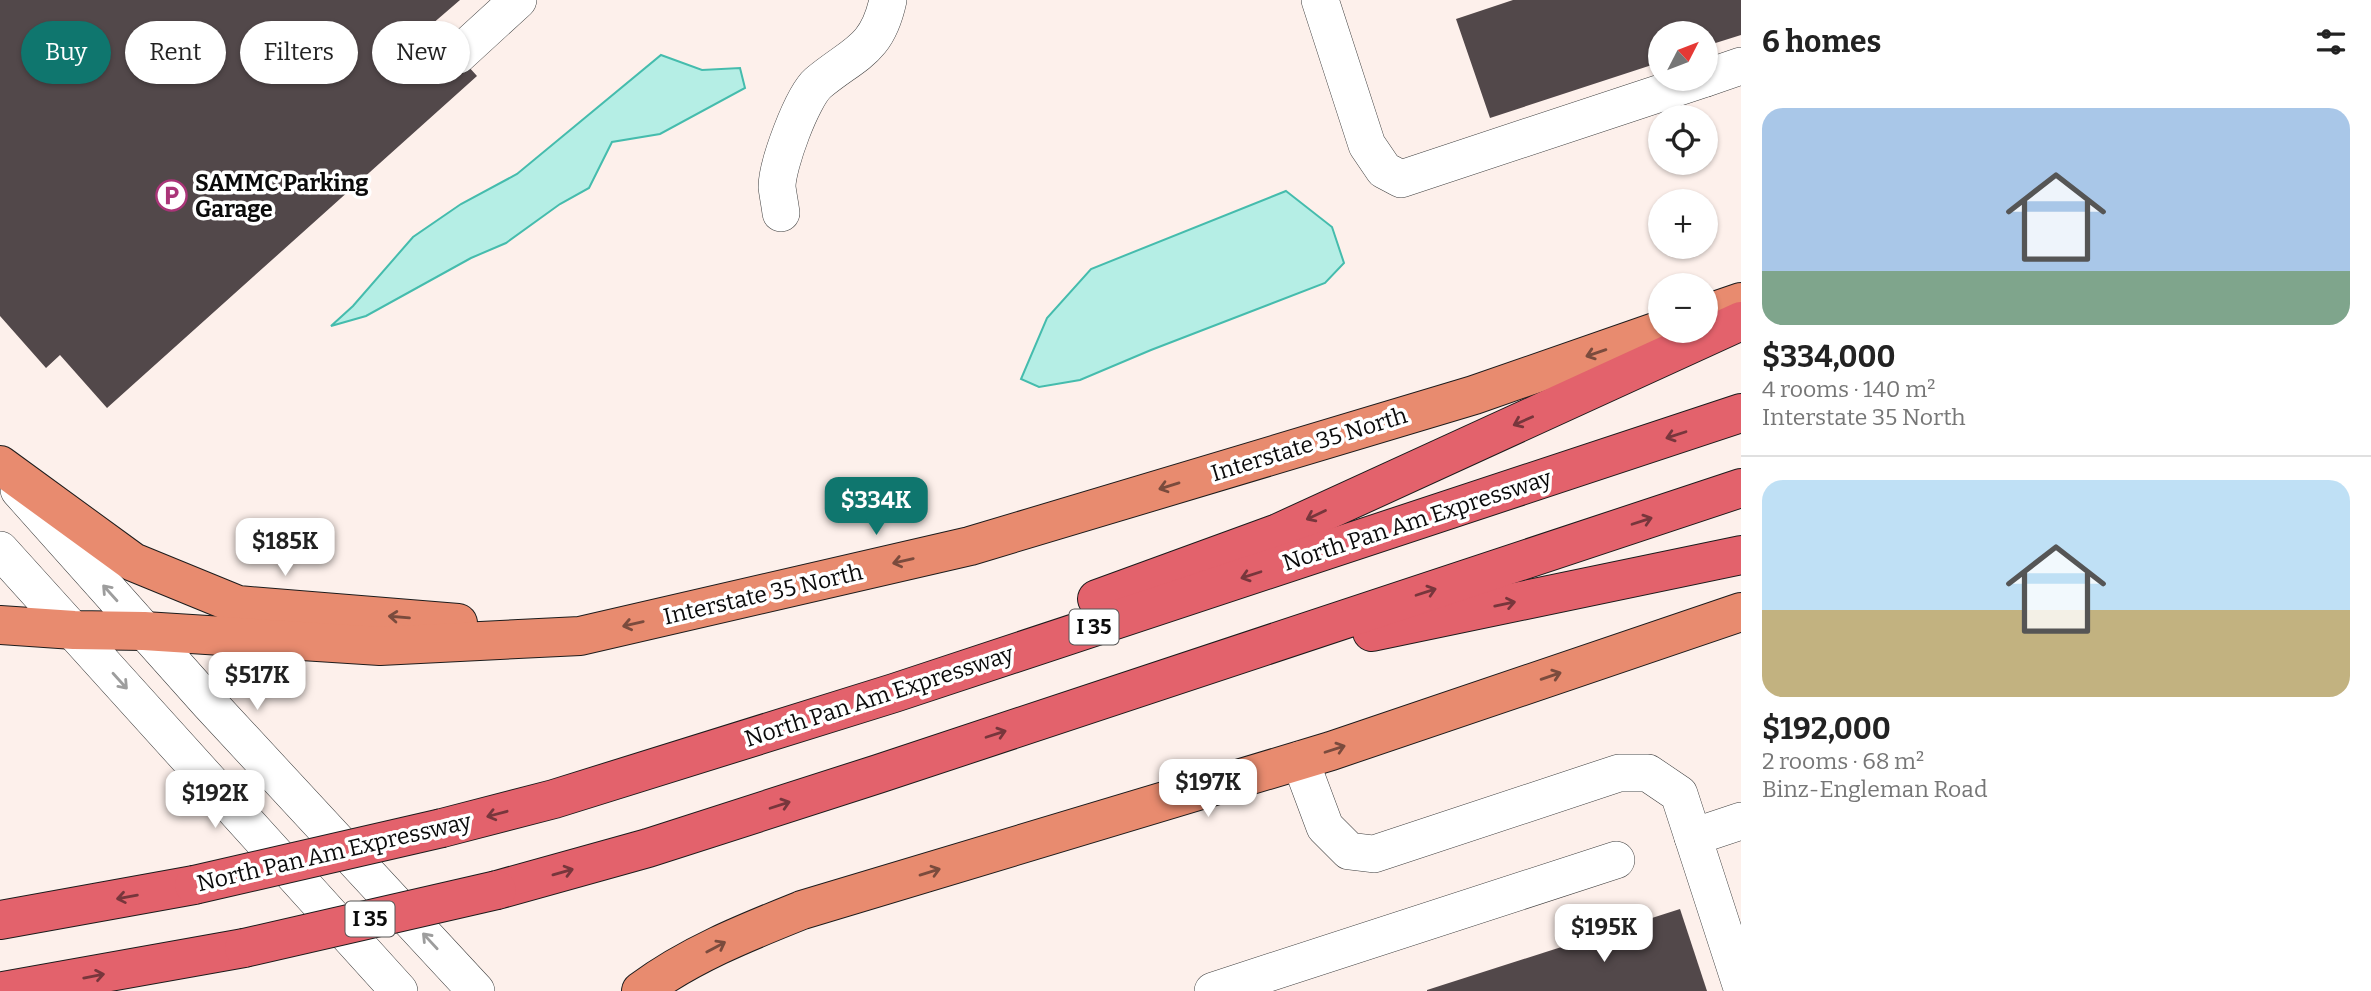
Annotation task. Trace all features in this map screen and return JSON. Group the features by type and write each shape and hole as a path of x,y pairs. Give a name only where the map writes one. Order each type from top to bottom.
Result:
{"highway":[{"path":"554,799 1278,533 1741,321"},
{"name":"North Pan Am Expressway","path":"0,920 194,885 442,828 554,799 894,693 1741,413"},
{"name":"I 35","path":"3,991 244,948 497,890 660,844 1741,488"},
{"path":"1175,675 1741,555"}],"main road":[{"path":"1718,310 1741,302"},
{"name":"Interstate 35 North","path":"0,625 380,646 589,634 971,546 1474,395 1648,335"},
{"path":"0,466 133,562 238,605 589,634"},
{"path":"642,991 656,980 732,938 802,910 1300,760 1741,611"}],"street":[{"path":"781,213 777,184 791,130 816,85 871,42 884,21 888,0"},
{"path":"1320,0 1367,145 1384,170 1401,178 1665,91"},
{"path":"470,41 499,6"},
{"path":"1718,74 1741,66"},
{"path":"0,466 144,631 476,991"},
{"path":"0,550 399,991"},
{"path":"1300,760 1325,827 1349,851 1374,854 1619,773 1648,773 1679,794 1741,985"},
{"path":"1693,837 1741,821"},
{"path":"1213,991 1616,860"}],"water":[{"path":"661,55 702,70 740,68 745,88 660,134 612,142 589,188 560,204 506,243 471,258 366,316 331,326 353,306 413,237 461,204 517,174"},
{"path":"1286,191 1332,227 1344,263 1325,283 1080,380 1039,387 1021,379 1047,318 1091,269"}],"building":[{"name":"SAMMC Parking Garage","path":"0,0 460,0 436,21 372,21 372,84 468,84 107,408 60,355 46,368 0,316"},
{"path":"1513,0 1741,0 1741,35 1718,42 1718,21 1648,21 1648,66 1490,118 1456,19"},
{"name":"SAMMC Parking Garage","path":"470,68 477,76 470,82"},
{"path":"1680,909 1707,991 1427,991 1427,990"}],"place":[{"name":"SAMMC Parking Garage","path":"172,196"}]}
